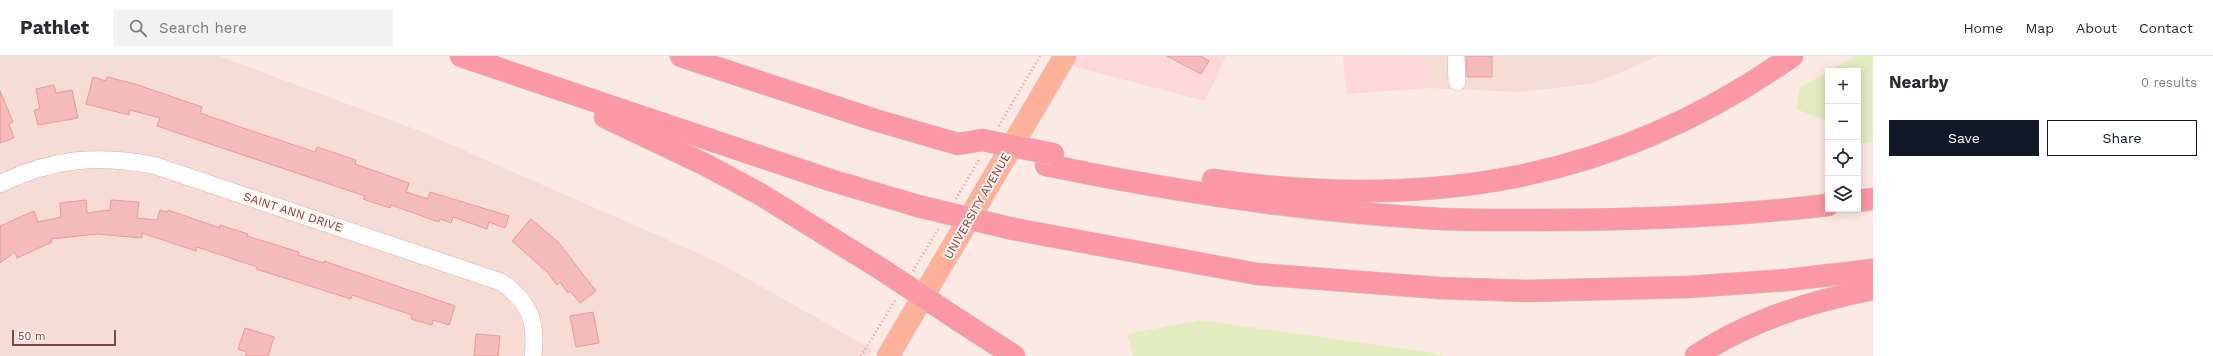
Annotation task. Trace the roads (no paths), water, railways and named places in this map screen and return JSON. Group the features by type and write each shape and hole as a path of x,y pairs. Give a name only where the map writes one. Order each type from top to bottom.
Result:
{"highway":[{"path":"460,56 823,177 918,206 1013,229 1256,274 1439,288 1533,291 1688,287 1786,280 1873,270"},
{"path":"681,56 868,118 958,144 1049,160 1306,190 1398,192 1465,186 1551,169 1612,151 1664,130 1716,105 1792,56"},
{"path":"568,92 605,117 704,164 760,194 881,269 1014,356"},
{"path":"1049,160 1122,181 1247,201 1426,218 1510,220 1664,218 1726,215 1825,205"},
{"path":"1861,201 1873,199"},
{"path":"1696,356 1717,342 1746,327 1809,306 1873,290"}],"main road":[{"name":"UNIVERSITY AVENUE","path":"888,356 1065,56"}],"street":[{"path":"1456,56 1457,82"},
{"name":"SAINT ANN DRIVE","path":"0,184 43,166 72,160 124,160 152,165 501,282 513,290 523,302 530,316 535,340 533,356"}]}
